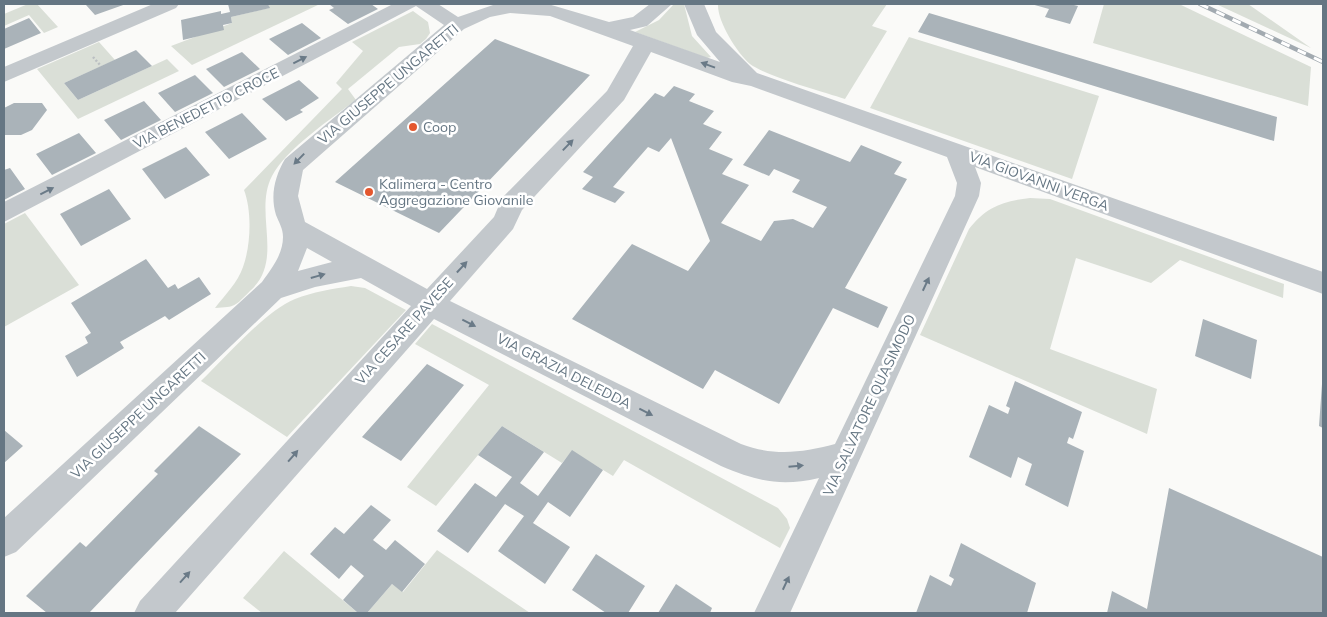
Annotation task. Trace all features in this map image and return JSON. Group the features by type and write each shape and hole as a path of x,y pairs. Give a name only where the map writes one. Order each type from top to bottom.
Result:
{"street":[{"path":"4,75 170,4"},
{"name":"VIA BENEDETTO CROCE","path":"4,213 408,4"},
{"path":"425,4 457,25"},
{"path":"607,29 640,22 662,4"},
{"name":"VIA GIOVANNI VERGA","path":"694,4 701,25 710,39 723,53 754,79"},
{"name":"VIA GIUSEPPE UNGARETTI","path":"4,540 272,290 290,261 295,228 289,217 285,199 286,179 293,165 457,25 489,11 521,6 553,10 647,43"},
{"name":"VIA GIOVANNI VERGA","path":"647,43 740,77 754,79 1323,283"},
{"name":"VIA CESARE PAVESE","path":"152,613 429,303 504,222 511,205 616,95 638,53 647,43"},
{"path":"957,152 969,183 967,196"},
{"path":"967,196 984,187 1029,178"},
{"name":"VIA SALVATORE QUASIMODO","path":"772,613 967,196"},
{"name":"VIA GRAZIA DELEDDA","path":"295,228 304,235 429,303 732,456 766,467 818,464 845,456"},
{"name":"VIA GIUSEPPE UNGARETTI","path":"272,290 322,274 365,267"}],"shaded area":[{"path":"28,4 37,4 58,27 44,33 29,15 4,26 4,14"},
{"path":"320,4 192,65 171,46 232,23 231,17 269,8 269,5"},
{"path":"674,4 684,4 692,36 711,57 707,58 635,32 659,20"},
{"path":"718,4 887,4 872,26 887,31 845,99 782,79 750,64 739,52 724,28"},
{"path":"1104,4 1179,4 1311,67 1308,106 1093,43"},
{"path":"1216,4 1248,4 1311,48"},
{"path":"413,11 428,22 430,33 426,39 420,44 399,47 348,89 356,100 298,145 279,166 272,176 267,190 265,205 266,265 260,279 235,305 215,308 238,278 246,258 249,239 249,218 247,198 244,190 342,89 336,83 363,51 352,42"},
{"path":"909,37 1099,96 1072,179 870,108"},
{"path":"99,42 115,60 64,83 78,100 167,59 179,71 78,119 37,69"},
{"path":"1030,198 1050,199 1284,284 1283,298 1180,260 1151,283 1076,258 1050,349 1157,389 1147,434 920,335 969,229 975,221 989,210 1003,203"},
{"path":"25,213 79,285 4,327 4,224"},
{"path":"351,286 365,288 406,310 287,437 201,381 258,324 283,305 309,294"},
{"path":"432,324 778,508 787,519 790,528 780,548 624,460 613,476 572,451 562,463 502,426 436,506 407,487 489,385 415,344"},
{"path":"437,550 530,613 367,613 392,584 403,592"},
{"path":"284,551 358,613 262,613 243,598"}],"building":[{"path":"126,4 95,15 86,5"},
{"path":"228,4 268,4 270,8 231,17 232,23 223,25 224,30 183,40 181,20 221,11 221,14 230,12"},
{"path":"329,4 371,4 378,9 348,24 329,10 334,8"},
{"path":"1031,4 1070,4 1078,6 1070,24 1045,17 1049,9"},
{"path":"929,13 1277,117 1274,141 918,32"},
{"path":"29,18 41,33 4,49 4,29"},
{"path":"302,23 321,38 288,55 269,39"},
{"path":"495,39 590,75 439,233 335,182"},
{"path":"136,50 152,66 78,100 64,83"},
{"path":"242,52 260,69 224,87 206,69"},
{"path":"195,75 213,93 175,112 158,93"},
{"path":"299,80 319,98 300,110 303,112 286,121 262,99"},
{"path":"674,86 695,94 689,101 714,111 703,124 722,132 709,149 733,159 722,174 749,185 721,223 761,241 774,221 793,219 813,228 827,207 792,192 800,180 774,169 769,176 743,165 769,130 850,162 861,145 902,162 894,174 907,179 845,288 888,307 878,328 833,308 779,404 715,370 703,389 572,319 632,244 688,271 710,241 671,138 659,152 648,147 613,187 625,192 615,203 582,189 593,177 583,172 655,93 664,97"},
{"path":"144,101 161,120 121,140 104,120"},
{"path":"14,103 42,103 47,110 32,130 21,135 4,135 4,108"},
{"path":"242,113 267,139 229,159 205,132"},
{"path":"79,133 96,153 52,175 36,154"},
{"path":"186,147 210,175 165,199 142,169"},
{"path":"10,168 25,189 4,200 4,170"},
{"path":"109,189 131,219 81,246 60,214"},
{"path":"146,259 168,288 175,284 178,289 199,277 211,294 169,320 165,316 120,342 124,348 77,377 65,356 88,343 85,337 91,333 71,303"},
{"path":"1203,319 1257,340 1251,379 1195,356"},
{"path":"427,364 464,385 401,461 362,437"},
{"path":"1015,381 1082,412 1073,439 1069,437 1067,443 1084,451 1068,507 1025,485 1032,464 1018,457 1011,478 969,457 989,405 1008,414 1010,408 1006,406"},
{"path":"1323,384 1323,428 1319,426"},
{"path":"199,426 241,454 89,613 47,613 26,596 80,542 86,547 158,474 154,471"},
{"path":"502,426 544,452 520,483 538,496 572,450 603,470 570,517 548,502 533,523 570,547 545,584 498,551 524,516 505,504 468,553 437,531 475,483 496,497 512,477 478,455"},
{"path":"4,430 23,446 4,463"},
{"path":"1169,488 1323,557 1323,613 1107,613 1112,591 1147,609"},
{"path":"371,505 391,520 373,540 386,550 395,540 425,564 402,592 392,584 367,613 358,613 343,600 364,576 351,565 339,579 310,554 335,527 344,534"},
{"path":"961,543 1036,583 1027,613 916,613 930,575 951,586 954,579 949,576"},
{"path":"596,554 645,586 628,613 606,613 572,590"},
{"path":"676,584 712,608 710,613 658,613"}],"railway":[{"path":"1200,4 1323,62"}],"place":[{"name":"Coop","path":"413,127"},
{"name":"Kalimera - Centro Aggregazione Giovanile","path":"369,192"}]}
